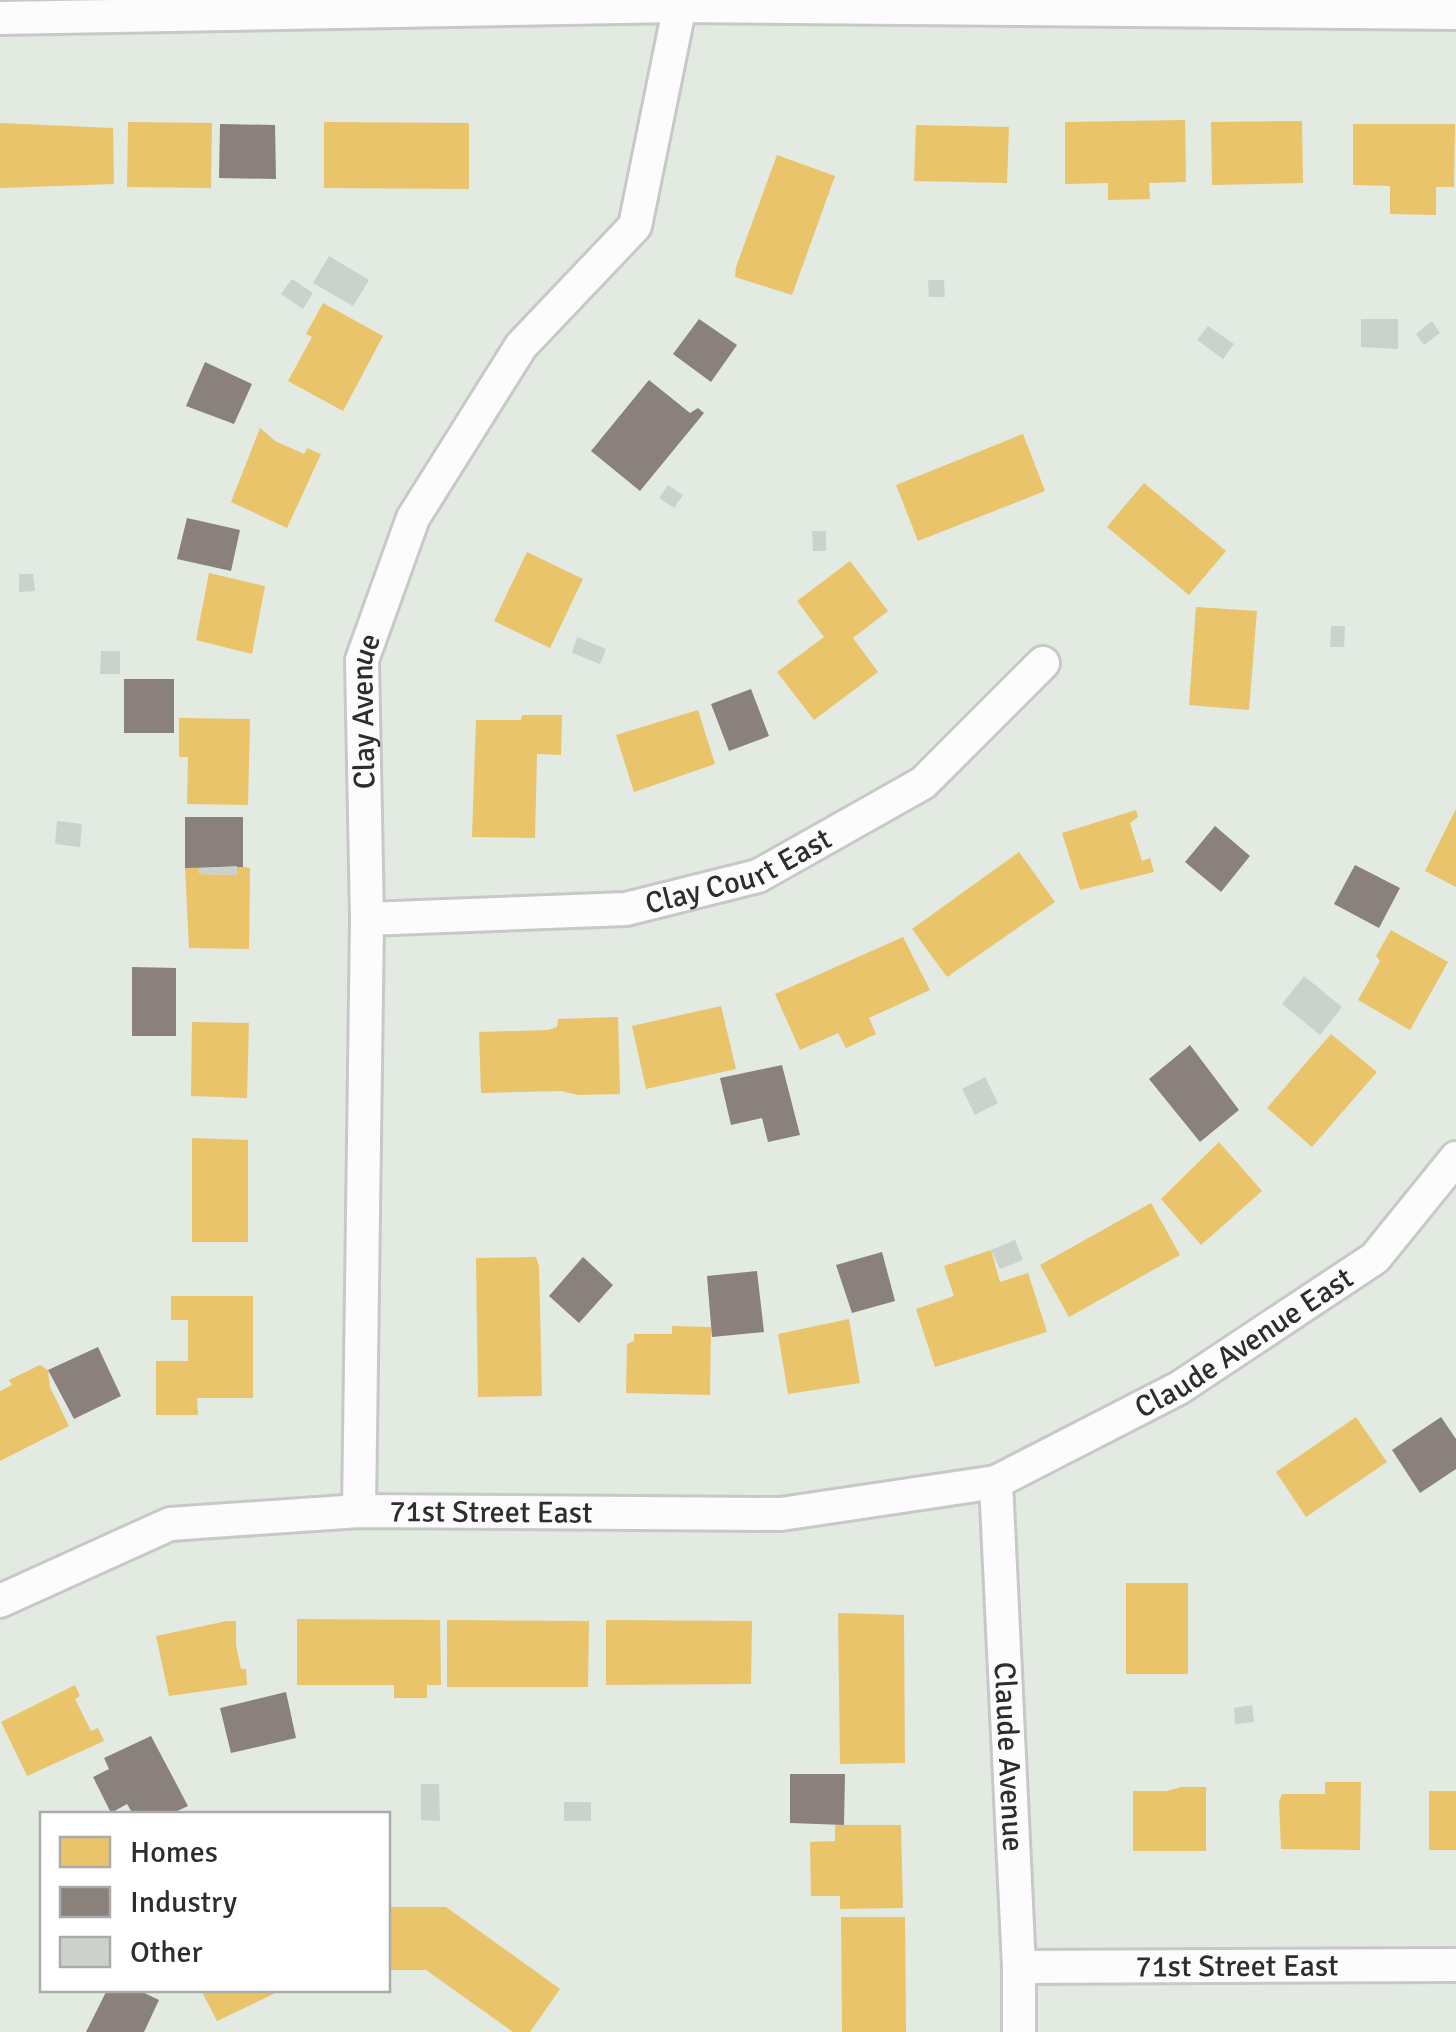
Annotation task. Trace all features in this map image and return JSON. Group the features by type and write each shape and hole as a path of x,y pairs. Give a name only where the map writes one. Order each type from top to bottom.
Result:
{"street":[{"path":"0,18 680,3 1456,13"},
{"name":"Clay Avenue","path":"359,1511 367,919 362,660 413,518 520,346 634,226 680,3"},
{"name":"Clay Court East","path":"367,919 626,909 758,876 922,783 1043,663"},
{"name":"Claude Avenue East","path":"996,1482 1179,1388 1375,1258 1456,1158"},
{"name":"71st Street East","path":"0,1601 170,1524 359,1511 782,1514 996,1482"},
{"name":"Claude Avenue","path":"996,1482 1019,2032"},
{"name":"71st Street East","path":"1019,1967 1456,1965"}],"building: Homes":[{"path":"1185,120 1186,182 1149,183 1150,199 1108,200 1108,183 1065,184 1065,122"},
{"path":"1302,121 1303,183 1212,185 1211,122"},
{"path":"128,122 212,123 211,188 127,187"},
{"path":"324,122 469,123 469,189 324,188"},
{"path":"0,123 113,128 114,184 0,188"},
{"path":"1353,124 1455,124 1454,187 1436,187 1436,215 1390,214 1390,186 1353,185"},
{"path":"916,125 1009,127 1007,183 914,181"},
{"path":"777,155 835,176 792,295 735,277"},
{"path":"323,303 383,336 343,411 288,381 312,337 306,334"},
{"path":"260,428 275,441 304,454 307,448 321,454 287,528 231,502"},
{"path":"1023,434 1045,491 918,541 896,485"},
{"path":"1144,483 1226,551 1189,595 1107,527"},
{"path":"527,552 583,579 550,648 494,621"},
{"path":"850,561 888,611 853,638 878,672 814,720 777,672 824,637 797,601"},
{"path":"209,573 265,586 252,654 196,640"},
{"path":"1196,607 1257,611 1249,710 1189,705"},
{"path":"698,710 715,764 634,792 616,735"},
{"path":"522,715 562,715 561,755 537,754 535,838 472,837 476,720 521,720"},
{"path":"179,718 250,719 248,805 187,804 188,757 179,757"},
{"path":"1456,809 1456,887 1425,871"},
{"path":"1136,810 1138,817 1130,823 1142,861 1150,858 1154,872 1080,890 1062,833"},
{"path":"1019,852 1055,902 947,977 912,929"},
{"path":"237,866 250,868 249,949 189,948 185,868 200,868 199,874 237,875"},
{"path":"1391,930 1448,962 1410,1030 1358,1000 1380,961 1376,956"},
{"path":"903,937 930,990 869,1018 876,1034 846,1048 838,1033 800,1050 775,994"},
{"path":"721,1006 736,1069 646,1089 632,1026"},
{"path":"618,1017 620,1094 481,1093 479,1032 548,1030 557,1027 558,1019"},
{"path":"192,1022 249,1023 247,1098 191,1096"},
{"path":"1331,1034 1377,1072 1312,1147 1267,1108"},
{"path":"192,1138 248,1140 248,1242 192,1242"},
{"path":"1219,1142 1262,1191 1201,1245 1161,1199"},
{"path":"1151,1203 1180,1255 1069,1317 1040,1265"},
{"path":"991,1250 1000,1282 1028,1273 1047,1332 935,1367 916,1309 954,1296 944,1266"},
{"path":"536,1257 542,1396 478,1397 476,1258"},
{"path":"171,1296 253,1296 253,1398 197,1398 198,1415 156,1415 156,1361 188,1361 188,1320 171,1320"},
{"path":"849,1319 860,1383 788,1394 778,1334"},
{"path":"672,1326 711,1327 710,1395 626,1393 627,1344 634,1341 634,1334 672,1334"},
{"path":"40,1365 48,1370 50,1387 69,1426 0,1461 0,1391 12,1385 9,1380"},
{"path":"1356,1417 1387,1462 1306,1517 1276,1472"},
{"path":"1126,1583 1188,1583 1188,1674 1126,1674"},
{"path":"838,1613 904,1615 905,1763 840,1764"},
{"path":"297,1619 440,1620 441,1685 427,1685 427,1698 394,1698 394,1685 297,1685"},
{"path":"447,1620 589,1621 588,1687 447,1687"},
{"path":"606,1620 752,1621 751,1684 606,1685"},
{"path":"236,1621 236,1645 241,1669 246,1669 247,1685 169,1696 156,1636"},
{"path":"75,1685 80,1696 75,1699 91,1731 98,1728 104,1741 27,1776 1,1722"},
{"path":"1325,1782 1361,1782 1360,1850 1281,1849 1282,1794 1325,1794"},
{"path":"1206,1787 1206,1851 1133,1851 1133,1791"},
{"path":"1429,1791 1456,1791 1456,1850 1429,1850"},
{"path":"835,1825 901,1825 903,1908 840,1909 840,1896 811,1896 810,1842 835,1841"},
{"path":"390,1907 446,1907 560,1989 530,2032 513,2032 426,1970 390,1970"},
{"path":"841,1917 905,1917 906,2032 842,2032"},
{"path":"202,1992 278,1992 217,2021"}],"building: Industry":[{"path":"220,124 275,125 276,179 219,178"},
{"path":"699,319 737,345 711,382 673,354"},
{"path":"205,362 252,384 234,424 186,406"},
{"path":"649,380 690,413 698,408 704,413 640,491 591,451"},
{"path":"187,518 240,530 231,571 177,559"},
{"path":"124,679 174,679 174,733 124,733"},
{"path":"751,689 769,736 729,751 711,704"},
{"path":"185,817 243,817 243,867 185,868"},
{"path":"1215,826 1250,856 1221,892 1185,862"},
{"path":"1355,865 1400,888 1379,928 1334,904"},
{"path":"132,967 176,968 176,1036 132,1036"},
{"path":"1190,1045 1239,1110 1200,1142 1149,1079"},
{"path":"782,1065 800,1135 768,1142 762,1118 731,1125 720,1078"},
{"path":"882,1252 895,1301 852,1313 836,1265"},
{"path":"583,1257 613,1285 579,1323 549,1296"},
{"path":"757,1271 764,1332 712,1337 707,1276"},
{"path":"98,1347 121,1396 74,1419 48,1370"},
{"path":"1441,1417 1456,1439 1456,1469 1420,1493 1392,1450"},
{"path":"286,1692 296,1738 231,1753 220,1708"},
{"path":"151,1736 188,1806 175,1812 132,1812 127,1804 110,1812 93,1777 109,1769 104,1758"},
{"path":"790,1774 845,1774 844,1825 790,1823"},
{"path":"106,1992 142,1992 159,2000 144,2032 86,2032"}],"building: Other":[{"path":"329,256 369,280 353,306 313,283"},
{"path":"292,279 313,293 303,309 281,294"},
{"path":"928,280 944,280 945,297 929,297"},
{"path":"1361,319 1398,319 1398,349 1361,347"},
{"path":"1432,321 1440,333 1424,345 1416,334"},
{"path":"1208,326 1234,344 1223,359 1197,340"},
{"path":"668,485 683,495 674,508 659,498"},
{"path":"812,531 826,531 826,551 813,551"},
{"path":"19,574 33,574 35,591 19,592"},
{"path":"1331,626 1345,626 1344,647 1330,647"},
{"path":"577,637 606,649 600,664 572,653"},
{"path":"101,651 120,651 120,674 100,674"},
{"path":"57,821 82,824 80,847 55,844"},
{"path":"237,866 237,875 199,874 200,868"},
{"path":"1304,976 1342,1007 1320,1035 1282,1004"},
{"path":"985,1077 998,1103 975,1115 962,1089"},
{"path":"1015,1240 1023,1260 1000,1269 991,1250"},
{"path":"1252,1705 1254,1722 1235,1724 1234,1708"},
{"path":"421,1784 439,1784 440,1821 421,1820"},
{"path":"564,1802 591,1802 591,1821 564,1821"}]}
